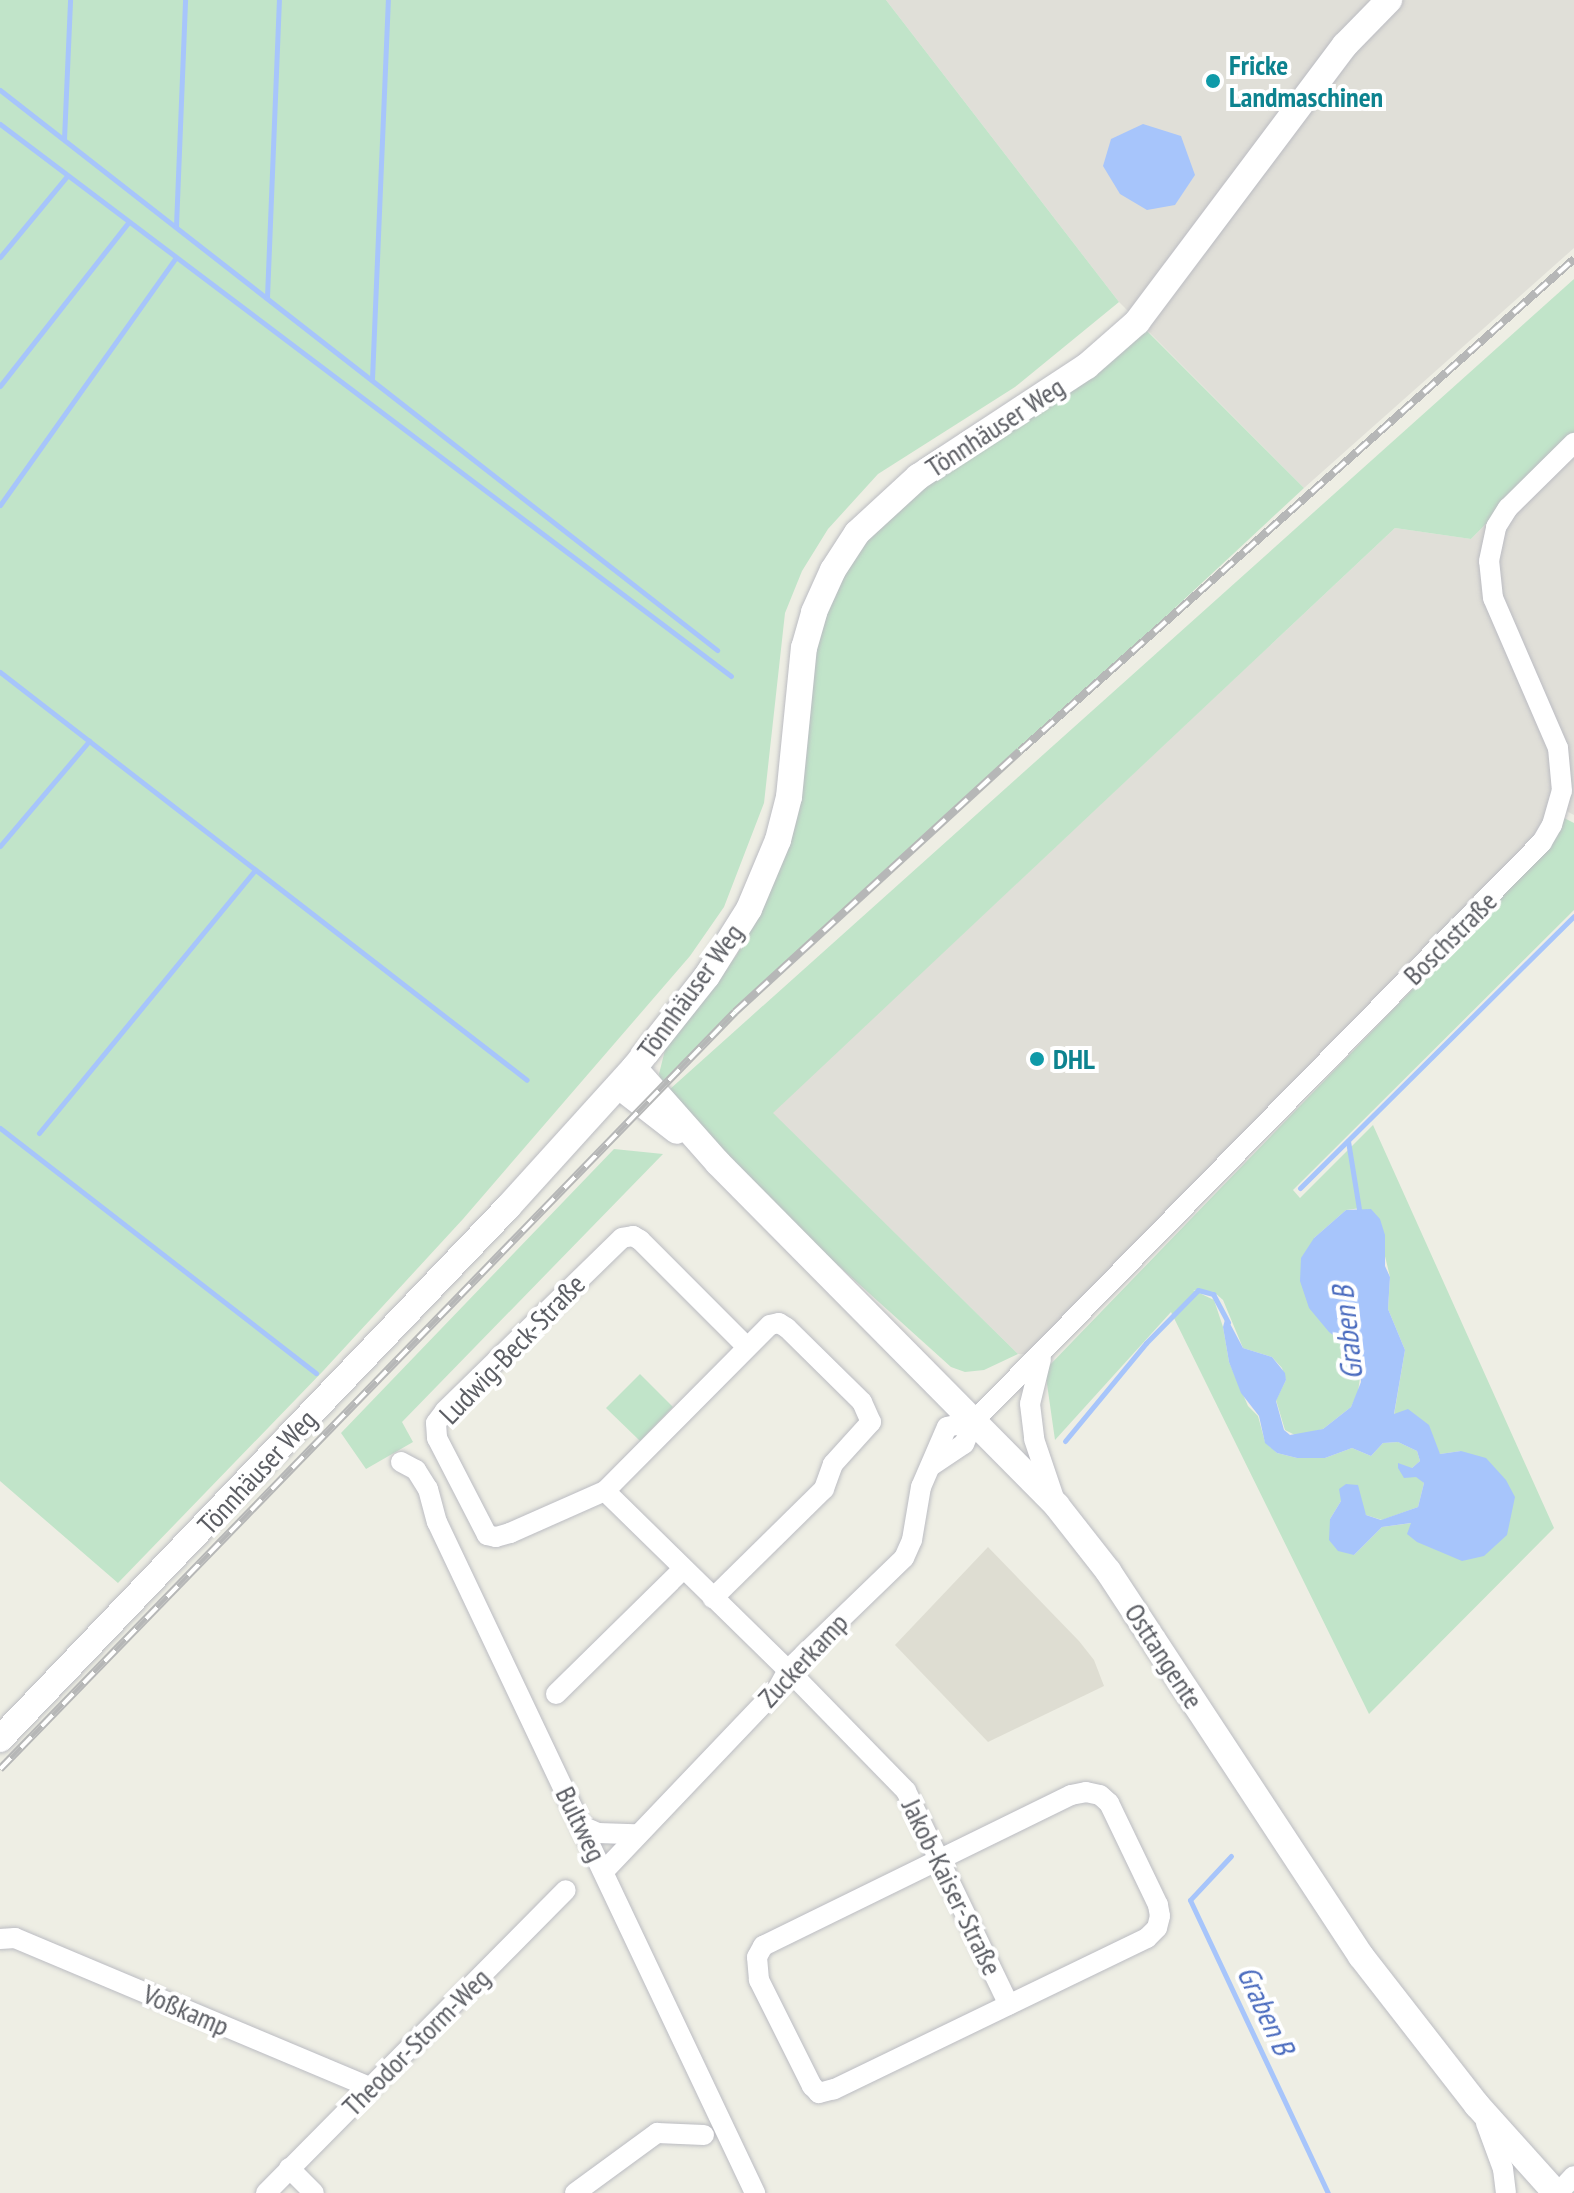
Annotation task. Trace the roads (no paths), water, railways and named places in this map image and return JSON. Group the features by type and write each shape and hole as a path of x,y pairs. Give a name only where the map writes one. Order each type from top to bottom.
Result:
{"main road":[{"name":"Tönnhäuser Weg","path":"0,1739 626,1077 734,937 764,875 789,797 808,636 833,570 857,533 918,477 1087,366 1137,322 1336,57 1389,0"},
{"name":"Osttangente","path":"626,1077 718,1163 1057,1506 1130,1603 1353,1944 1477,2105 1557,2193"}],"street":[{"name":"Boschstraße","path":"974,1421 1542,842 1552,825 1562,791 1558,748 1493,598 1489,561 1496,527 1508,508 1574,443"},
{"name":"Ludwig-Beck-Straße","path":"605,1491 496,1537 487,1535 480,1527 437,1438 436,1423 622,1238 633,1236 640,1240 746,1346"},
{"path":"713,1598 824,1489 833,1464 871,1422 862,1402 779,1323 770,1325 746,1346 605,1491 683,1569 713,1598 788,1670"},
{"name":"Boschstraße","path":"1042,1355 1030,1404 1034,1439 1057,1506"},
{"name":"Zuckerkamp","path":"604,1871 635,1834 778,1688 788,1670 904,1558 912,1540 921,1487 931,1466 964,1444 974,1421"},
{"name":"Bultweg","path":"401,1462 416,1470 428,1489 437,1522 755,2193"},
{"path":"556,1694 683,1569"},
{"name":"Jakob-Kaiser-Straße","path":"788,1670 906,1791 1009,2005"},
{"path":"1086,1792 1100,1795 1109,1803 1152,1892 1160,1916 1157,1928 1147,1938 834,2089 819,2093 812,2086 759,1980 757,1957 763,1946 773,1939 940,1860 1071,1795 1086,1792"},
{"path":"584,1827 598,1833 635,1834"},
{"name":"Theodor-Storm-Weg","path":"266,2193 566,1890"},
{"name":"Voßkamp","path":"0,1939 15,1938 370,2087"},
{"path":"1477,2105 1495,2140 1506,2193"},
{"path":"575,2193 657,2133 704,2135"},
{"path":"289,2168 314,2193"},
{"path":"1557,2193 1574,2176"}],"water":[{"path":"1143,124 1181,136 1195,175 1175,205 1147,210 1120,194 1103,166 1111,139"},
{"path":"1371,1209 1380,1219 1385,1235 1385,1266 1390,1277 1388,1309 1405,1350 1394,1414 1408,1409 1429,1425 1440,1454 1461,1451 1486,1458 1506,1480 1515,1497 1507,1535 1484,1556 1462,1561 1417,1542 1407,1534 1411,1523 1382,1527 1354,1555 1338,1551 1329,1540 1330,1519 1341,1501 1339,1489 1346,1484 1358,1485 1366,1515 1381,1520 1418,1507 1424,1483 1416,1477 1404,1478 1398,1468 1398,1463 1412,1468 1420,1461 1417,1451 1398,1442 1383,1443 1371,1456 1352,1448 1325,1458 1297,1458 1277,1453 1265,1443 1259,1416 1241,1393 1229,1362 1223,1327 1226,1316 1243,1348 1272,1357 1285,1373 1286,1380 1276,1401 1284,1430 1290,1435 1323,1429 1351,1407 1361,1382 1359,1354 1329,1332 1309,1308 1300,1281 1301,1258 1314,1238 1346,1210"}],"waterway":[{"path":"64,139 70,0"},
{"path":"176,226 185,0"},
{"path":"267,297 279,0"},
{"path":"372,379 388,0"},
{"path":"0,90 717,650"},
{"path":"0,124 731,676"},
{"path":"0,257 67,176"},
{"path":"0,386 128,223"},
{"path":"0,505 175,259"},
{"path":"0,672 527,1080"},
{"path":"0,846 89,741"},
{"path":"39,1133 255,870"},
{"name":"Graben B","path":"1300,1188 1574,916"},
{"path":"0,1128 316,1373"},
{"name":"Graben B","path":"1348,1141 1360,1215"},
{"name":"Graben B","path":"1065,1441 1146,1343 1198,1290 1213,1294 1228,1322"},
{"name":"Graben B","path":"1231,1856 1190,1900 1328,2193"}],"railway":[{"path":"0,1769 735,1012 1020,751 1574,259"}],"place":[{"name":"Fricke Landmaschinen","path":"1213,81"},
{"name":"DHL","path":"1037,1059"}]}
